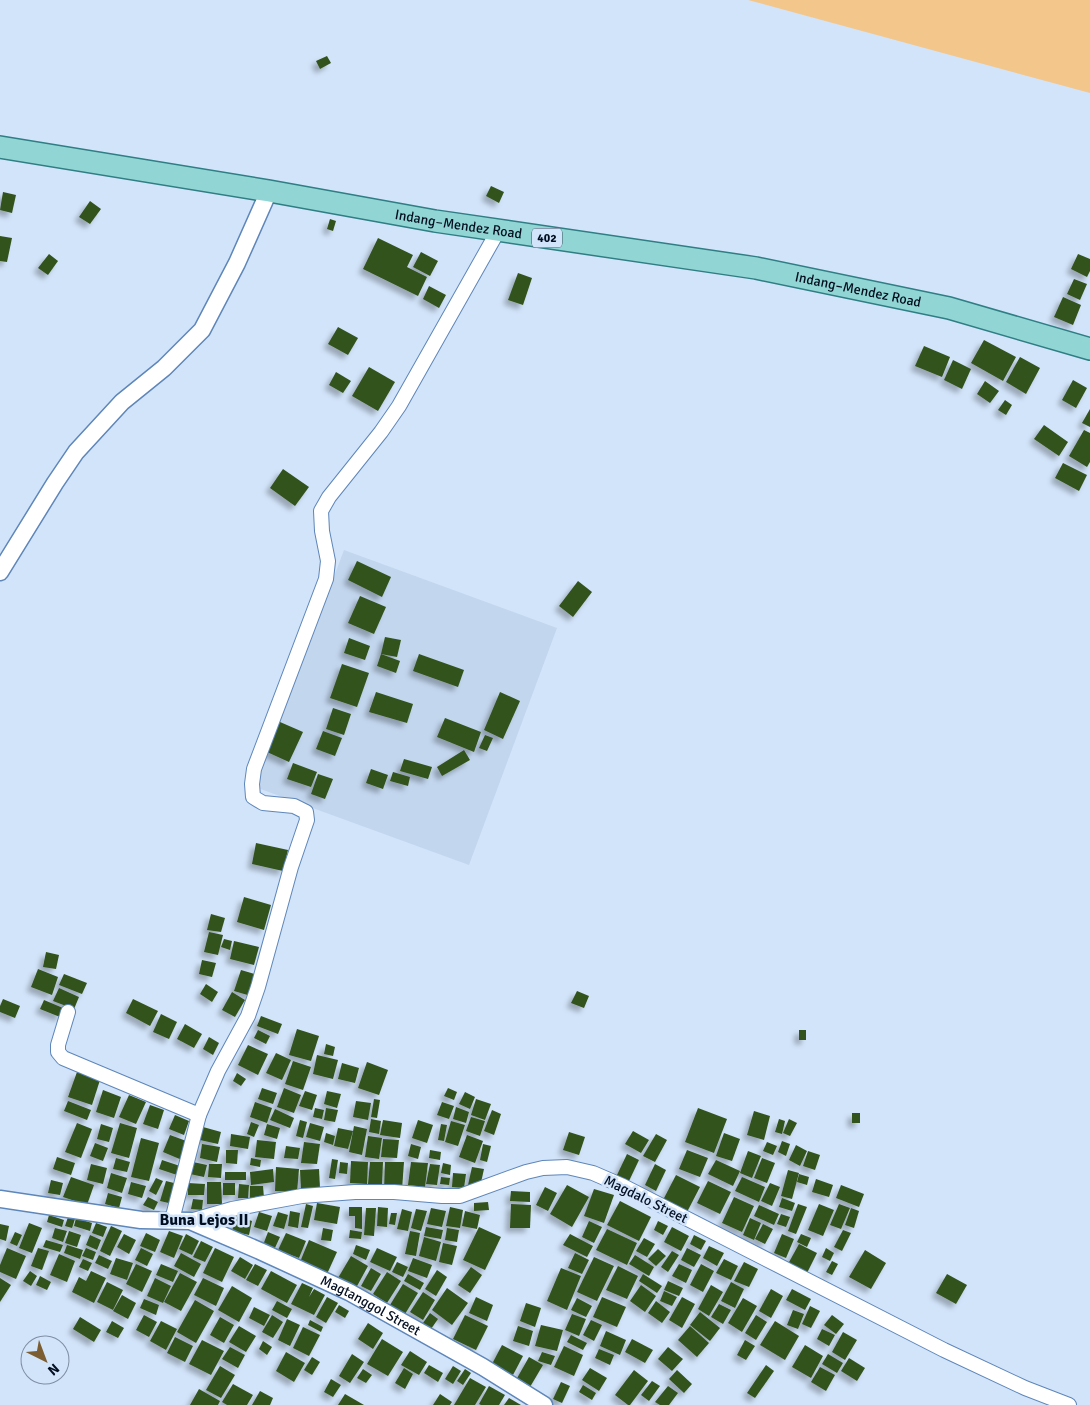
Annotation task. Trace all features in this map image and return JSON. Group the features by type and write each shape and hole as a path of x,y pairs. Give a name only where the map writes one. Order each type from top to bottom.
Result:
{"main road":[{"name":"Indang–Mendez Road","path":"0,147 498,231 756,268 949,308 1090,349"}],"street":[{"path":"0,572 76,452 122,402 164,368 202,330 237,263 269,191"},
{"path":"172,1220 199,1115 218,1071 248,1016 258,987 291,866 307,820 306,812 294,806 263,803 253,797 252,784 254,769 326,579 328,562 322,531 321,512 329,497 381,432 398,406 498,231"},
{"path":"68,1012 58,1046 58,1052 63,1058 199,1115"},
{"name":"Magdalo Street","path":"190,1221 232,1209 302,1196 355,1192 460,1196 526,1172 543,1168 567,1167 593,1173 623,1186 944,1350 1025,1388 1069,1405"},
{"path":"0,1198 142,1220 190,1221"},
{"name":"Magtanggol Street","path":"190,1221 349,1292 544,1405"}],"shaded area":[{"path":"748,0 1090,0 1090,93"},
{"path":"344,550 557,628 469,865 255,787"}],"building":[{"path":"327,56 331,63 320,69 316,61"},
{"path":"491,186 504,192 499,203 486,196"},
{"path":"3,192 16,195 12,213 0,210"},
{"path":"90,201 101,209 90,224 79,217"},
{"path":"330,219 336,221 333,231 327,229"},
{"path":"0,236 12,238 7,262 0,261"},
{"path":"378,238 413,255 407,267 427,277 418,296 363,269"},
{"path":"421,252 438,261 430,276 413,267"},
{"path":"49,254 58,261 48,275 38,268"},
{"path":"1078,254 1090,259 1090,271 1087,277 1071,269"},
{"path":"518,273 532,278 523,305 508,300"},
{"path":"1074,279 1087,284 1080,300 1067,294"},
{"path":"429,286 446,295 439,308 423,299"},
{"path":"1063,297 1081,305 1073,325 1054,317"},
{"path":"338,327 358,338 348,355 328,344"},
{"path":"984,340 1016,357 1003,381 971,363"},
{"path":"924,346 950,357 942,377 915,366"},
{"path":"1020,357 1040,368 1026,394 1006,382"},
{"path":"953,360 971,369 962,389 944,380"},
{"path":"369,367 395,382 378,411 352,396"},
{"path":"336,372 351,381 343,393 329,385"},
{"path":"1073,380 1087,388 1076,408 1062,400"},
{"path":"985,381 999,391 990,403 977,394"},
{"path":"1005,400 1012,405 1006,415 998,410"},
{"path":"1090,409 1090,427 1082,423"},
{"path":"1044,425 1068,442 1059,456 1034,439"},
{"path":"1084,430 1090,433 1090,462 1087,467 1069,456"},
{"path":"1063,463 1087,475 1079,491 1055,478"},
{"path":"283,469 309,487 295,506 270,488"},
{"path":"357,561 391,577 382,597 348,580"},
{"path":"578,581 592,592 573,617 559,606"},
{"path":"360,596 386,607 374,634 348,623"},
{"path":"385,637 401,640 397,657 381,654"},
{"path":"349,638 370,646 365,660 344,653"},
{"path":"381,654 400,661 396,673 377,666"},
{"path":"419,654 464,670 458,687 413,671"},
{"path":"342,664 369,673 357,707 330,698"},
{"path":"376,692 413,704 407,723 369,712"},
{"path":"500,692 520,701 503,739 484,730"},
{"path":"333,708 351,714 344,735 326,729"},
{"path":"445,718 481,732 474,752 437,737"},
{"path":"280,722 303,732 289,762 267,752"},
{"path":"323,731 342,738 335,756 316,749"},
{"path":"485,735 493,738 487,751 479,748"},
{"path":"464,750 470,760 442,776 437,767"},
{"path":"404,759 432,767 428,779 400,771"},
{"path":"293,763 317,772 311,787 287,779"},
{"path":"371,769 388,775 383,789 366,783"},
{"path":"393,772 410,777 408,786 390,781"},
{"path":"318,774 333,779 325,799 311,794"},
{"path":"256,843 288,850 283,871 252,864"},
{"path":"244,897 271,905 264,930 237,922"},
{"path":"211,914 225,918 221,932 207,930"},
{"path":"209,932 223,935 218,955 204,952"},
{"path":"224,939 232,941 230,950 221,947"},
{"path":"234,941 259,947 254,965 230,959"},
{"path":"46,952 59,955 56,969 43,967"},
{"path":"202,960 216,963 212,977 199,974"},
{"path":"38,969 58,977 52,995 31,987"},
{"path":"241,970 258,975 251,996 234,991"},
{"path":"64,974 87,983 82,994 59,985"},
{"path":"206,984 218,992 212,1002 200,994"},
{"path":"59,988 79,997 74,1009 53,1001"},
{"path":"577,991 589,996 584,1008 571,1003"},
{"path":"232,992 245,1000 235,1017 222,1010"},
{"path":"3,999 20,1006 15,1018 0,1012"},
{"path":"133,999 158,1011 150,1026 126,1013"},
{"path":"44,1000 63,1008 60,1017 40,1009"},
{"path":"161,1014 177,1022 169,1039 153,1032"},
{"path":"261,1016 282,1024 278,1034 257,1026"},
{"path":"185,1024 202,1034 194,1048 177,1039"},
{"path":"297,1029 319,1036 311,1061 289,1055"},
{"path":"258,1030 270,1036 266,1044 254,1038"},
{"path":"799,1030 806,1030 806,1040 799,1040"},
{"path":"209,1037 219,1043 213,1055 203,1049"},
{"path":"326,1044 335,1047 333,1056 324,1054"},
{"path":"248,1045 268,1054 258,1075 238,1065"},
{"path":"276,1053 291,1060 282,1080 266,1073"},
{"path":"317,1055 338,1060 333,1079 313,1074"},
{"path":"293,1061 311,1067 303,1090 285,1084"},
{"path":"367,1062 388,1070 379,1095 358,1088"},
{"path":"342,1063 359,1068 355,1083 338,1079"},
{"path":"77,1072 100,1080 92,1105 68,1097"},
{"path":"237,1073 246,1079 241,1086 233,1081"},
{"path":"262,1088 277,1093 273,1104 258,1099"},
{"path":"284,1088 301,1095 294,1113 277,1107"},
{"path":"448,1088 457,1092 454,1100 444,1096"},
{"path":"103,1090 121,1097 114,1118 96,1112"},
{"path":"305,1091 317,1095 312,1110 299,1106"},
{"path":"327,1091 341,1094 337,1108 324,1104"},
{"path":"465,1092 475,1097 470,1109 459,1104"},
{"path":"129,1095 146,1102 136,1124 119,1117"},
{"path":"374,1099 380,1100 377,1118 371,1117"},
{"path":"476,1099 491,1104 485,1120 471,1115"},
{"path":"68,1101 91,1110 87,1120 64,1111"},
{"path":"356,1101 371,1103 368,1120 353,1117"},
{"path":"255,1102 272,1108 267,1123 250,1117"},
{"path":"442,1102 454,1106 449,1119 437,1115"},
{"path":"150,1105 164,1110 158,1129 143,1124"},
{"path":"456,1107 469,1112 466,1123 453,1119"},
{"path":"315,1108 324,1110 322,1119 313,1117"},
{"path":"326,1108 338,1110 335,1122 324,1120"},
{"path":"698,1108 727,1119 714,1153 685,1142"},
{"path":"275,1109 294,1118 290,1128 270,1120"},
{"path":"492,1110 501,1114 494,1135 484,1131"},
{"path":"754,1111 770,1116 764,1140 747,1135"},
{"path":"852,1113 860,1113 860,1123 852,1123"},
{"path":"175,1115 189,1121 184,1135 169,1129"},
{"path":"471,1117 485,1121 480,1136 466,1131"},
{"path":"371,1119 381,1121 379,1134 369,1132"},
{"path":"779,1119 785,1121 782,1134 775,1132"},
{"path":"789,1119 797,1123 790,1136 783,1133"},
{"path":"300,1120 307,1122 303,1138 296,1136"},
{"path":"383,1120 402,1123 400,1138 380,1135"},
{"path":"418,1120 433,1125 427,1143 412,1138"},
{"path":"451,1121 465,1125 458,1146 445,1142"},
{"path":"251,1122 259,1125 254,1137 247,1134"},
{"path":"77,1123 92,1129 81,1158 65,1152"},
{"path":"120,1123 137,1128 129,1158 111,1153"},
{"path":"310,1123 324,1127 320,1141 306,1137"},
{"path":"101,1124 113,1128 109,1142 97,1139"},
{"path":"267,1124 280,1128 277,1139 264,1135"},
{"path":"441,1124 447,1125 444,1141 438,1140"},
{"path":"354,1126 367,1129 362,1155 349,1152"},
{"path":"203,1127 221,1132 218,1144 200,1140"},
{"path":"338,1128 353,1131 348,1149 334,1146"},
{"path":"633,1131 649,1140 641,1153 625,1144"},
{"path":"569,1132 585,1137 579,1155 563,1150"},
{"path":"326,1133 335,1136 333,1145 324,1142"},
{"path":"724,1133 740,1139 732,1161 716,1156"},
{"path":"231,1134 250,1137 248,1149 230,1146"},
{"path":"656,1134 667,1140 655,1162 643,1156"},
{"path":"170,1135 189,1142 182,1160 163,1152"},
{"path":"467,1135 483,1141 475,1163 459,1157"},
{"path":"368,1136 382,1138 379,1159 365,1157"},
{"path":"141,1138 159,1143 149,1181 131,1177"},
{"path":"383,1139 399,1140 397,1158 381,1157"},
{"path":"257,1140 276,1142 274,1159 255,1157"},
{"path":"782,1141 790,1144 786,1156 778,1152"},
{"path":"304,1142 320,1144 317,1164 301,1163"},
{"path":"767,1142 777,1146 773,1155 763,1151"},
{"path":"95,1143 108,1148 103,1161 90,1156"},
{"path":"202,1144 220,1147 217,1162 200,1158"},
{"path":"411,1144 421,1147 418,1159 408,1156"},
{"path":"483,1144 491,1146 487,1162 480,1160"},
{"path":"796,1145 807,1151 800,1166 789,1160"},
{"path":"286,1146 300,1148 298,1159 284,1158"},
{"path":"226,1150 238,1150 237,1164 226,1163"},
{"path":"430,1150 441,1152 440,1160 429,1158"},
{"path":"687,1150 708,1158 700,1177 679,1169"},
{"path":"748,1151 761,1156 752,1178 740,1173"},
{"path":"808,1151 820,1155 815,1170 803,1166"},
{"path":"627,1154 639,1160 629,1181 617,1175"},
{"path":"57,1157 75,1163 71,1175 53,1169"},
{"path":"116,1158 130,1162 127,1172 113,1169"},
{"path":"251,1158 261,1160 260,1167 250,1165"},
{"path":"762,1158 775,1163 767,1183 754,1178"},
{"path":"332,1159 338,1160 335,1179 329,1178"},
{"path":"162,1160 183,1167 180,1176 159,1169"},
{"path":"716,1160 740,1171 733,1186 708,1174"},
{"path":"351,1161 368,1162 367,1184 350,1183"},
{"path":"193,1162 207,1165 204,1177 190,1174"},
{"path":"340,1162 348,1163 347,1174 339,1173"},
{"path":"370,1162 383,1162 382,1184 368,1184"},
{"path":"385,1162 404,1162 402,1190 384,1190"},
{"path":"411,1162 428,1163 425,1187 408,1185"},
{"path":"443,1163 451,1165 450,1175 441,1173"},
{"path":"91,1164 107,1168 103,1184 87,1180"},
{"path":"209,1164 222,1164 221,1178 208,1177"},
{"path":"430,1164 440,1165 437,1185 426,1184"},
{"path":"655,1164 666,1170 656,1191 645,1185"},
{"path":"276,1167 299,1169 297,1192 275,1191"},
{"path":"472,1167 484,1169 480,1187 468,1185"},
{"path":"273,1169 274,1182 251,1185 250,1172"},
{"path":"319,1169 320,1188 301,1189 300,1170"},
{"path":"788,1170 799,1173 792,1199 781,1196"},
{"path":"225,1172 246,1172 246,1180 225,1180"},
{"path":"111,1173 127,1178 122,1193 107,1188"},
{"path":"453,1173 466,1174 464,1188 452,1187"},
{"path":"799,1174 809,1177 807,1185 797,1182"},
{"path":"676,1175 700,1187 686,1214 662,1202"},
{"path":"71,1177 94,1185 87,1205 63,1197"},
{"path":"441,1177 450,1178 449,1185 440,1184"},
{"path":"742,1177 765,1187 759,1202 735,1191"},
{"path":"156,1178 163,1181 156,1195 149,1191"},
{"path":"816,1179 833,1185 829,1197 812,1192"},
{"path":"51,1180 63,1183 60,1195 48,1193"},
{"path":"166,1181 178,1184 173,1204 160,1201"},
{"path":"708,1181 731,1192 720,1214 697,1203"},
{"path":"131,1182 146,1186 142,1198 128,1194"},
{"path":"207,1182 221,1182 222,1204 207,1204"},
{"path":"188,1183 205,1184 204,1195 188,1195"},
{"path":"223,1183 235,1183 235,1195 223,1195"},
{"path":"770,1183 780,1187 772,1206 761,1201"},
{"path":"239,1184 249,1185 248,1198 238,1198"},
{"path":"567,1185 589,1197 572,1227 550,1214"},
{"path":"841,1185 864,1194 859,1207 836,1198"},
{"path":"250,1186 263,1186 264,1198 250,1198"},
{"path":"545,1187 557,1193 548,1211 536,1205"},
{"path":"594,1189 614,1195 604,1223 584,1216"},
{"path":"511,1191 530,1192 530,1202 510,1201"},
{"path":"108,1193 122,1197 119,1208 105,1204"},
{"path":"148,1197 158,1202 154,1210 143,1205"},
{"path":"734,1197 754,1206 742,1232 722,1223"},
{"path":"782,1198 795,1203 792,1211 779,1207"},
{"path":"193,1199 203,1200 202,1210 191,1209"},
{"path":"620,1201 651,1217 639,1241 607,1225"},
{"path":"488,1202 489,1210 474,1211 474,1203"},
{"path":"317,1203 340,1207 337,1224 314,1220"},
{"path":"306,1204 313,1206 308,1228 301,1227"},
{"path":"511,1204 531,1205 530,1228 510,1228"},
{"path":"798,1204 807,1207 796,1234 788,1231"},
{"path":"819,1204 834,1210 823,1236 808,1230"},
{"path":"839,1204 850,1208 841,1229 830,1225"},
{"path":"759,1205 779,1214 774,1225 754,1216"},
{"path":"349,1207 362,1207 362,1229 355,1228 355,1216 349,1216"},
{"path":"378,1207 388,1208 387,1227 377,1226"},
{"path":"450,1207 463,1210 460,1228 446,1226"},
{"path":"366,1208 376,1208 374,1236 364,1235"},
{"path":"431,1208 446,1211 442,1227 427,1224"},
{"path":"851,1208 859,1211 854,1228 845,1225"},
{"path":"402,1209 412,1212 408,1231 397,1229"},
{"path":"416,1209 427,1211 421,1231 411,1228"},
{"path":"290,1211 300,1213 298,1228 288,1226"},
{"path":"465,1211 480,1215 477,1229 462,1226"},
{"path":"259,1212 272,1216 267,1231 254,1227"},
{"path":"278,1212 288,1215 284,1229 273,1226"},
{"path":"391,1213 397,1213 395,1225 389,1224"},
{"path":"781,1214 790,1217 786,1227 777,1224"},
{"path":"49,1215 64,1220 62,1227 47,1222"},
{"path":"236,1216 252,1221 249,1235 232,1231"},
{"path":"68,1217 75,1219 72,1228 65,1226"},
{"path":"76,1218 92,1223 90,1231 74,1226"},
{"path":"750,1218 761,1223 754,1240 743,1235"},
{"path":"589,1221 602,1227 594,1243 582,1237"},
{"path":"658,1221 668,1226 663,1235 654,1230"},
{"path":"29,1223 42,1228 32,1253 19,1248"},
{"path":"96,1223 107,1227 103,1237 92,1233"},
{"path":"0,1224 9,1226 6,1241 0,1239"},
{"path":"763,1224 773,1229 765,1244 755,1239"},
{"path":"111,1226 122,1231 110,1256 100,1251"},
{"path":"426,1227 443,1230 441,1239 424,1236"},
{"path":"479,1227 501,1237 485,1270 463,1260"},
{"path":"672,1227 689,1236 681,1251 664,1242"},
{"path":"55,1228 67,1231 63,1242 52,1238"},
{"path":"323,1228 333,1230 331,1241 321,1240"},
{"path":"447,1228 459,1230 457,1242 445,1240"},
{"path":"607,1229 637,1243 627,1265 596,1250"},
{"path":"350,1230 362,1232 361,1239 349,1238"},
{"path":"843,1230 851,1233 842,1251 834,1247"},
{"path":"69,1231 81,1235 77,1247 65,1243"},
{"path":"169,1231 183,1236 174,1258 160,1252"},
{"path":"410,1231 420,1233 416,1256 405,1254"},
{"path":"15,1232 22,1235 17,1246 10,1243"},
{"path":"268,1232 280,1237 274,1250 263,1245"},
{"path":"146,1233 160,1240 155,1252 140,1246"},
{"path":"286,1233 306,1241 299,1258 278,1250"},
{"path":"124,1234 136,1240 129,1254 117,1247"},
{"path":"186,1234 199,1241 192,1255 179,1249"},
{"path":"570,1234 593,1246 587,1257 563,1245"},
{"path":"782,1234 794,1239 786,1258 774,1253"},
{"path":"801,1234 811,1238 807,1247 797,1242"},
{"path":"90,1235 101,1240 97,1250 86,1245"},
{"path":"694,1235 706,1241 701,1250 690,1244"},
{"path":"424,1237 441,1242 436,1261 419,1256"},
{"path":"644,1238 655,1244 647,1257 636,1251"},
{"path":"46,1240 63,1245 60,1252 43,1247"},
{"path":"309,1240 337,1252 327,1274 300,1262"},
{"path":"201,1241 213,1247 205,1262 193,1257"},
{"path":"443,1243 457,1246 452,1265 439,1262"},
{"path":"799,1244 817,1253 807,1273 788,1264"},
{"path":"67,1245 83,1250 80,1259 64,1253"},
{"path":"356,1245 370,1250 366,1260 353,1254"},
{"path":"709,1246 724,1253 717,1266 703,1258"},
{"path":"7,1248 26,1256 16,1279 0,1272 0,1265"},
{"path":"38,1248 49,1251 42,1270 31,1266"},
{"path":"86,1248 96,1252 93,1260 82,1256"},
{"path":"141,1248 153,1254 147,1266 135,1260"},
{"path":"215,1248 234,1257 222,1282 203,1273"},
{"path":"377,1248 397,1257 390,1271 370,1262"},
{"path":"687,1248 701,1255 694,1267 681,1260"},
{"path":"826,1248 834,1253 830,1261 822,1257"},
{"path":"658,1249 666,1256 656,1266 648,1259"},
{"path":"865,1250 886,1263 871,1289 849,1277"},
{"path":"672,1251 679,1255 668,1272 661,1267"},
{"path":"181,1253 201,1264 194,1277 174,1266"},
{"path":"575,1253 589,1260 582,1274 568,1268"},
{"path":"59,1254 75,1261 67,1282 50,1275"},
{"path":"99,1255 112,1261 108,1269 95,1263"},
{"path":"635,1255 654,1267 649,1276 629,1264"},
{"path":"351,1256 368,1266 356,1288 338,1278"},
{"path":"240,1257 253,1265 245,1279 231,1271"},
{"path":"594,1257 614,1266 597,1301 577,1292"},
{"path":"116,1258 133,1263 127,1280 110,1274"},
{"path":"413,1258 432,1265 427,1278 408,1271"},
{"path":"83,1259 92,1263 88,1271 79,1267"},
{"path":"724,1259 738,1266 731,1280 716,1273"},
{"path":"832,1261 838,1264 832,1275 826,1272"},
{"path":"397,1262 408,1267 403,1277 392,1272"},
{"path":"744,1262 758,1269 749,1287 734,1281"},
{"path":"136,1264 152,1271 142,1292 126,1284"},
{"path":"161,1264 178,1271 173,1282 156,1275"},
{"path":"255,1264 267,1270 258,1286 246,1280"},
{"path":"679,1264 692,1270 686,1283 672,1276"},
{"path":"701,1264 714,1271 703,1292 690,1285"},
{"path":"618,1266 638,1276 627,1299 606,1290"},
{"path":"471,1267 482,1275 470,1293 458,1285"},
{"path":"371,1268 381,1274 371,1291 361,1286"},
{"path":"561,1268 581,1276 567,1310 547,1301"},
{"path":"437,1270 447,1277 436,1296 425,1289"},
{"path":"30,1271 37,1276 31,1286 23,1281"},
{"path":"91,1271 106,1278 94,1303 72,1292 79,1277 86,1281"},
{"path":"271,1271 297,1285 287,1303 261,1289"},
{"path":"387,1272 401,1281 387,1303 373,1294"},
{"path":"180,1273 197,1282 181,1311 164,1302"},
{"path":"408,1274 424,1283 420,1290 404,1281"},
{"path":"643,1274 662,1286 657,1293 639,1281"},
{"path":"947,1274 967,1285 956,1304 936,1293"},
{"path":"40,1276 51,1282 47,1290 36,1285"},
{"path":"0,1278 11,1285 0,1302"},
{"path":"155,1278 171,1286 163,1303 147,1296"},
{"path":"203,1278 224,1288 216,1306 194,1295"},
{"path":"668,1281 683,1288 679,1296 664,1290"},
{"path":"107,1282 123,1290 113,1310 97,1302"},
{"path":"731,1282 744,1289 735,1308 721,1301"},
{"path":"302,1283 313,1288 309,1297 314,1289 325,1295 314,1315 291,1304"},
{"path":"403,1284 418,1293 405,1314 390,1305"},
{"path":"641,1285 656,1296 645,1312 630,1301"},
{"path":"711,1285 723,1292 709,1316 698,1309"},
{"path":"232,1286 252,1298 239,1322 218,1310"},
{"path":"447,1288 468,1303 452,1325 432,1310"},
{"path":"771,1289 783,1296 771,1318 759,1311"},
{"path":"792,1289 811,1299 805,1310 786,1300"},
{"path":"664,1291 677,1297 672,1306 660,1301"},
{"path":"423,1292 435,1300 423,1320 410,1312"},
{"path":"122,1295 136,1303 128,1319 113,1311"},
{"path":"327,1297 338,1303 326,1323 316,1317"},
{"path":"476,1297 493,1305 487,1321 469,1313"},
{"path":"602,1297 626,1307 617,1327 593,1317"},
{"path":"682,1297 695,1304 682,1328 669,1320"},
{"path":"577,1298 592,1306 586,1317 571,1310"},
{"path":"743,1298 757,1306 742,1332 728,1323"},
{"path":"144,1299 159,1305 156,1315 140,1308"},
{"path":"195,1300 214,1311 196,1343 177,1332"},
{"path":"277,1301 292,1309 287,1318 272,1310"},
{"path":"656,1301 670,1312 662,1323 648,1313"},
{"path":"526,1303 541,1308 535,1327 520,1321"},
{"path":"719,1304 731,1310 723,1324 711,1317"},
{"path":"339,1305 349,1311 345,1318 335,1312"},
{"path":"810,1306 820,1311 811,1328 802,1324"},
{"path":"254,1307 270,1315 264,1326 249,1318"},
{"path":"793,1310 804,1314 798,1329 787,1325"},
{"path":"700,1312 720,1328 710,1341 690,1325"},
{"path":"430,1313 438,1319 431,1329 423,1323"},
{"path":"572,1314 586,1319 579,1336 565,1330"},
{"path":"144,1315 157,1322 149,1337 136,1330"},
{"path":"272,1315 283,1322 273,1338 262,1332"},
{"path":"465,1315 488,1326 476,1350 453,1339"},
{"path":"756,1315 767,1322 756,1340 745,1333"},
{"path":"832,1315 844,1324 836,1334 824,1325"},
{"path":"80,1317 101,1330 94,1342 73,1329"},
{"path":"220,1317 234,1325 224,1343 210,1335"},
{"path":"287,1319 300,1325 290,1346 278,1340"},
{"path":"310,1320 323,1327 321,1332 308,1325"},
{"path":"591,1320 602,1325 594,1341 583,1335"},
{"path":"112,1321 124,1328 118,1338 106,1332"},
{"path":"161,1321 177,1329 166,1350 150,1341"},
{"path":"775,1321 799,1336 785,1360 760,1345"},
{"path":"368,1323 383,1333 373,1349 358,1339"},
{"path":"541,1325 563,1330 557,1351 535,1346"},
{"path":"239,1326 256,1336 246,1352 229,1342"},
{"path":"518,1326 533,1331 529,1346 513,1341"},
{"path":"690,1326 709,1343 697,1357 678,1340"},
{"path":"303,1327 320,1335 309,1356 293,1348"},
{"path":"822,1329 835,1335 829,1346 817,1339"},
{"path":"606,1331 626,1340 620,1355 600,1346"},
{"path":"843,1332 857,1340 845,1360 832,1352"},
{"path":"571,1335 587,1343 583,1350 567,1342"},
{"path":"175,1337 193,1346 185,1362 167,1353"},
{"path":"382,1339 403,1352 388,1376 367,1364"},
{"path":"632,1339 653,1350 645,1363 625,1352"},
{"path":"202,1340 224,1351 211,1375 189,1364"},
{"path":"745,1340 755,1346 746,1360 737,1355"},
{"path":"263,1341 272,1347 267,1355 259,1349"},
{"path":"502,1345 523,1356 513,1375 492,1364"},
{"path":"805,1345 823,1356 811,1378 792,1367"},
{"path":"564,1346 583,1355 574,1376 554,1367"},
{"path":"230,1347 245,1355 238,1368 222,1359"},
{"path":"668,1347 683,1359 672,1371 658,1359"},
{"path":"599,1349 614,1355 610,1365 595,1358"},
{"path":"410,1351 427,1362 419,1375 401,1365"},
{"path":"286,1352 305,1363 294,1382 276,1371"},
{"path":"542,1352 555,1356 551,1365 538,1361"},
{"path":"352,1354 364,1362 350,1383 339,1376"},
{"path":"828,1354 843,1363 837,1373 822,1364"},
{"path":"312,1357 320,1362 312,1375 304,1370"},
{"path":"529,1357 543,1365 530,1387 516,1380"},
{"path":"849,1358 865,1368 857,1381 841,1371"},
{"path":"429,1365 443,1373 438,1382 424,1373"},
{"path":"766,1365 774,1371 755,1398 747,1393"},
{"path":"220,1366 235,1375 221,1398 206,1390"},
{"path":"453,1366 461,1371 453,1384 445,1379"},
{"path":"820,1367 835,1375 826,1391 811,1382"},
{"path":"404,1368 413,1374 405,1389 395,1383"},
{"path":"590,1368 607,1378 599,1391 582,1380"},
{"path":"363,1369 372,1375 366,1383 357,1378"},
{"path":"465,1369 471,1373 463,1385 457,1381"},
{"path":"634,1370 648,1381 630,1405 628,1405 615,1395"},
{"path":"677,1370 692,1384 684,1393 669,1379"},
{"path":"470,1378 486,1387 475,1405 454,1405"},
{"path":"331,1379 341,1385 333,1397 324,1392"},
{"path":"652,1381 660,1386 649,1401 641,1395"},
{"path":"561,1382 570,1386 562,1403 553,1399"},
{"path":"233,1384 253,1395 247,1405 227,1405 222,1402"},
{"path":"583,1385 596,1393 592,1400 579,1392"},
{"path":"489,1386 505,1395 499,1405 479,1404"},
{"path":"668,1386 678,1393 669,1405 660,1405 655,1402"},
{"path":"199,1389 220,1401 218,1405 190,1405"},
{"path":"260,1391 273,1398 270,1405 252,1405"},
{"path":"345,1394 364,1405 338,1405"},
{"path":"440,1394 452,1402 450,1405 433,1405"},
{"path":"509,1398 521,1405 504,1405"}],"district":[{"name":"Buna Lejos II","path":"204,1219"}]}
